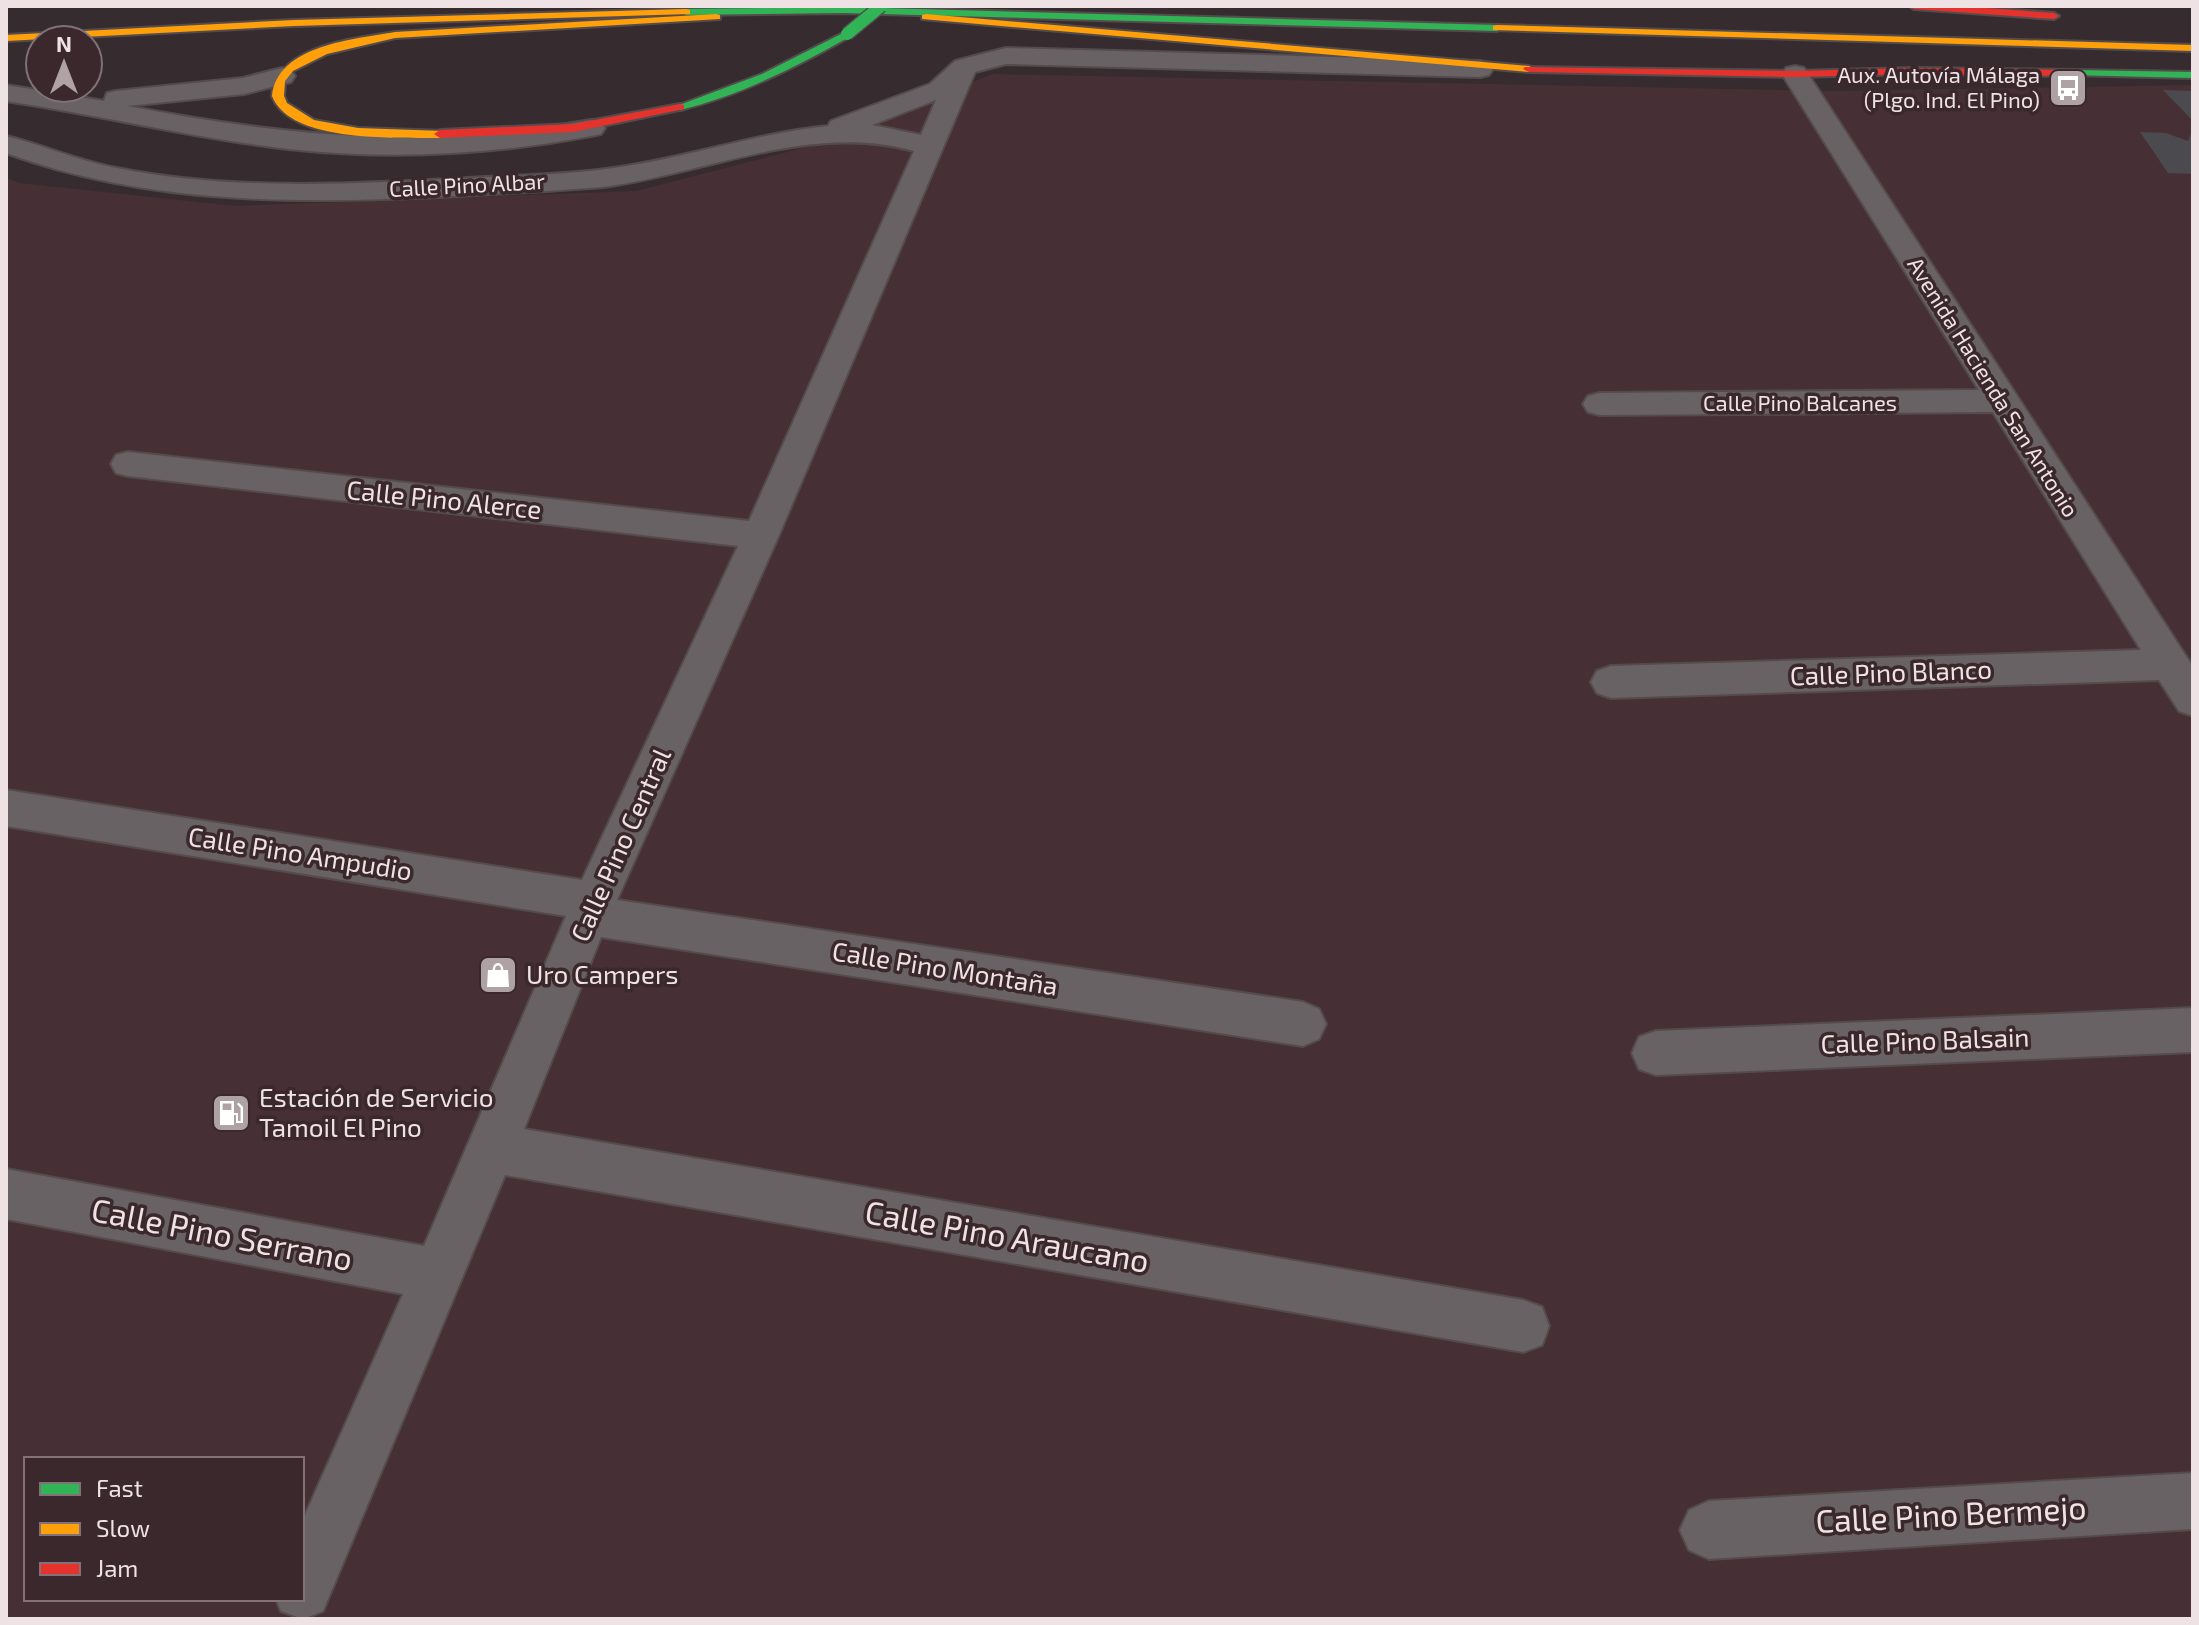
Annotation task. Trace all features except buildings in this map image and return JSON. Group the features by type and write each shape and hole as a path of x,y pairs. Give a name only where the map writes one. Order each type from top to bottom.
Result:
{"main road":[{"path":"881,6 847,34 800,63 732,91 604,126 466,134 339,129 291,113 279,102 278,88 282,76 316,53 345,43 395,35 844,10 1562,72 1795,74 1914,71 2193,75"},
{"path":"6,38 294,23 579,13 844,10 2193,48"},
{"path":"1905,10 2062,16"}],"street":[{"path":"829,132 939,90 964,67 1006,56 1562,72"},
{"name":"Calle Pino Central","path":"304,1585 492,1148 591,908 761,535 964,67"},
{"name":"Avenida Hacienda San Antonio","path":"1795,74 2193,700"},
{"path":"104,99 244,86 282,76"},
{"path":"78,104 249,136 445,149 531,141 604,126"},
{"name":"Calle Pino Albar","path":"13,156 117,177 238,190 422,189 619,176 829,132 879,133 928,146"},
{"name":"Calle Pino Balcanes","path":"1600,404 2001,401"},
{"name":"Calle Pino Alerce","path":"128,464 761,535"},
{"name":"Calle Pino Blanco","path":"1611,682 2170,664"},
{"name":"Calle Pino Ampudio","path":"6,808 591,908"},
{"name":"Calle Pino Montaña","path":"591,908 1303,1024"},
{"name":"Calle Pino Balsain","path":"1656,1053 2193,1030"},
{"name":"Calle Pino Araucano","path":"492,1148 1523,1326"},
{"name":"Calle Pino Serrano","path":"6,1194 438,1275"},
{"name":"Calle Pino Bermejo","path":"1709,1530 2193,1501"}],"shaded area":[{"path":"992,74 1830,91 2193,85 2193,1619 6,1619 6,178 20,183 235,206 636,191 841,138"}],"traffic: fast":[{"path":"847,34 881,6"},
{"path":"686,12 844,10 1497,28"},
{"path":"680,107 745,86 847,34"},
{"path":"2074,73 2193,75"}],"traffic: slow":[{"path":"6,38 294,23 686,12"},
{"path":"440,134 358,132 310,122 286,109 278,96 279,81 289,69 323,51 395,35 716,17"},
{"path":"926,17 1529,69"},
{"path":"1497,28 2193,48"}],"traffic: jam":[{"path":"1914,6 2054,16"},
{"path":"1529,69 1795,74 1914,71 2074,73"},
{"path":"440,134 573,128 680,107"}],"place":[{"name":"Aux. Autovía Málaga (Plgo. Ind. El Pino)","path":"2068,88"},
{"name":"Uro Campers","path":"498,975"},
{"name":"Estación de Servicio Tamoil El Pino","path":"231,1113"}]}
